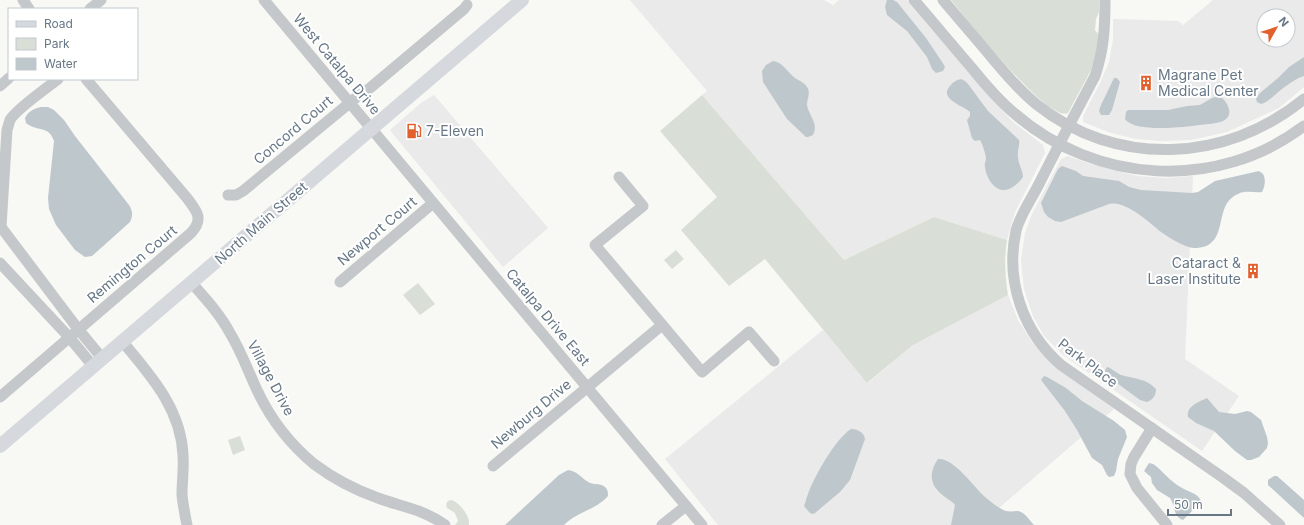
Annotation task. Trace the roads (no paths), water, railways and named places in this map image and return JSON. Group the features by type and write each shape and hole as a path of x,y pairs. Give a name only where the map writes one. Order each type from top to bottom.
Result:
{"main road":[{"name":"North Main Street","path":"0,446 522,0"}],"street":[{"path":"91,8 101,0"},
{"name":"West Catalpa Drive","path":"264,0 371,129"},
{"path":"914,0 1005,106 1027,124 1059,145 1076,153 1112,164 1146,171 1204,169 1235,162 1272,146 1304,126"},
{"path":"943,0 1019,89 1053,116 1069,125 1090,135 1119,144 1150,149 1181,149 1201,147 1223,142 1247,134 1273,121 1304,99"},
{"name":"Park Place","path":"1105,0 1104,34 1100,61 1095,76 1016,230 1013,260 1014,281 1025,319 1034,335 1052,357 1244,493 1280,525"},
{"name":"Concord Court","path":"228,195 236,195 243,191 349,103 370,88 459,14 467,5"},
{"path":"0,86 8,79"},
{"path":"57,80 14,115 10,121 7,130 0,227 78,329 98,362"},
{"name":"Remington Court","path":"0,397 196,228 198,216 197,211 87,80"},
{"name":"Catalpa Drive East","path":"371,129 702,525"},
{"path":"619,177 643,206 595,245 702,372 748,332 774,361"},
{"name":"Newport Court","path":"340,282 434,203"},
{"path":"0,263 69,337 98,362"},
{"name":"Village Drive","path":"191,282 210,304 230,333 258,392 274,420 285,435 303,454 326,472 352,488 377,498 420,511 445,525"},
{"name":"Newburg Drive","path":"493,466 662,324"},
{"path":"122,341 165,396 178,427 183,455 182,495 187,525"},
{"path":"1152,428 1134,457 1131,464 1130,474 1137,488 1167,525"},
{"path":"662,525 686,506"}],"water":[{"path":"887,0 897,2 926,38 944,65 945,67 943,71 936,73 932,69 927,57 907,31 887,15 885,7"},
{"path":"1304,57 1304,76 1290,83 1267,102 1261,104 1257,102 1256,98 1260,93 1289,67"},
{"path":"773,61 780,63 808,89 809,93 807,105 815,127 813,135 806,137 787,119 763,82 762,71 766,65"},
{"path":"1114,78 1117,78 1120,82 1112,110 1109,115 1101,115 1099,111 1101,105"},
{"path":"961,79 968,84 988,111 1019,140 1018,160 1023,177 1010,188 1001,190 991,183 986,171 986,158 982,144 980,140 975,141 972,138 967,120 970,116 970,112 953,102 947,95 947,91 953,82"},
{"path":"1219,96 1228,106 1229,113 1226,119 1217,123 1172,128 1149,128 1130,123 1125,119 1126,112 1128,110 1168,110 1200,105"},
{"path":"41,107 48,107 54,110 64,120 129,205 131,210 132,215 130,222 92,256 85,257 75,250 56,225 49,209 48,198 54,141 52,136 46,131 30,126 26,123 25,118 32,111"},
{"path":"1062,166 1076,171 1083,176 1119,181 1129,187 1141,190 1192,193 1198,192 1215,181 1259,171 1265,178 1265,183 1262,192 1241,193 1230,199 1225,207 1218,234 1213,241 1206,246 1192,248 1170,238 1129,208 1122,205 1109,204 1061,222 1055,221 1048,217 1044,212 1041,203 1058,169"},
{"path":"1107,367 1121,375 1140,379 1152,385 1156,389 1154,397 1147,402 1140,400 1106,375 1104,372"},
{"path":"1044,376 1066,388 1082,401 1114,421 1125,430 1127,437 1118,459 1114,476 1109,477 1102,465 1092,458 1065,411 1041,380"},
{"path":"1207,398 1219,412 1235,414 1247,411 1251,412 1261,420 1268,443 1267,448 1259,457 1247,460 1214,431 1196,423 1188,417 1191,407"},
{"path":"851,429 860,431 865,439 850,480 840,492 815,513 810,513 804,506 815,478 832,449"},
{"path":"938,459 944,460 957,468 985,497 995,505 1006,511 1020,512 1025,515 1034,525 951,525 955,505 936,489 932,480 932,470"},
{"path":"1149,463 1156,466 1182,488 1195,494 1200,499 1200,503 1183,520 1177,516 1170,498 1157,490 1152,483 1151,477 1144,471"},
{"path":"568,470 575,472 590,483 605,487 608,492 608,496 598,505 574,517 564,525 505,525 559,475"},
{"path":"1274,476 1277,476 1304,500 1304,518 1268,485 1268,480"}],"place":[{"name":"Magrane Pet Medical Center","path":"1146,83"},
{"name":"7-Eleven","path":"414,131"},
{"name":"Cataract & Laser Institute","path":"1253,271"}]}
